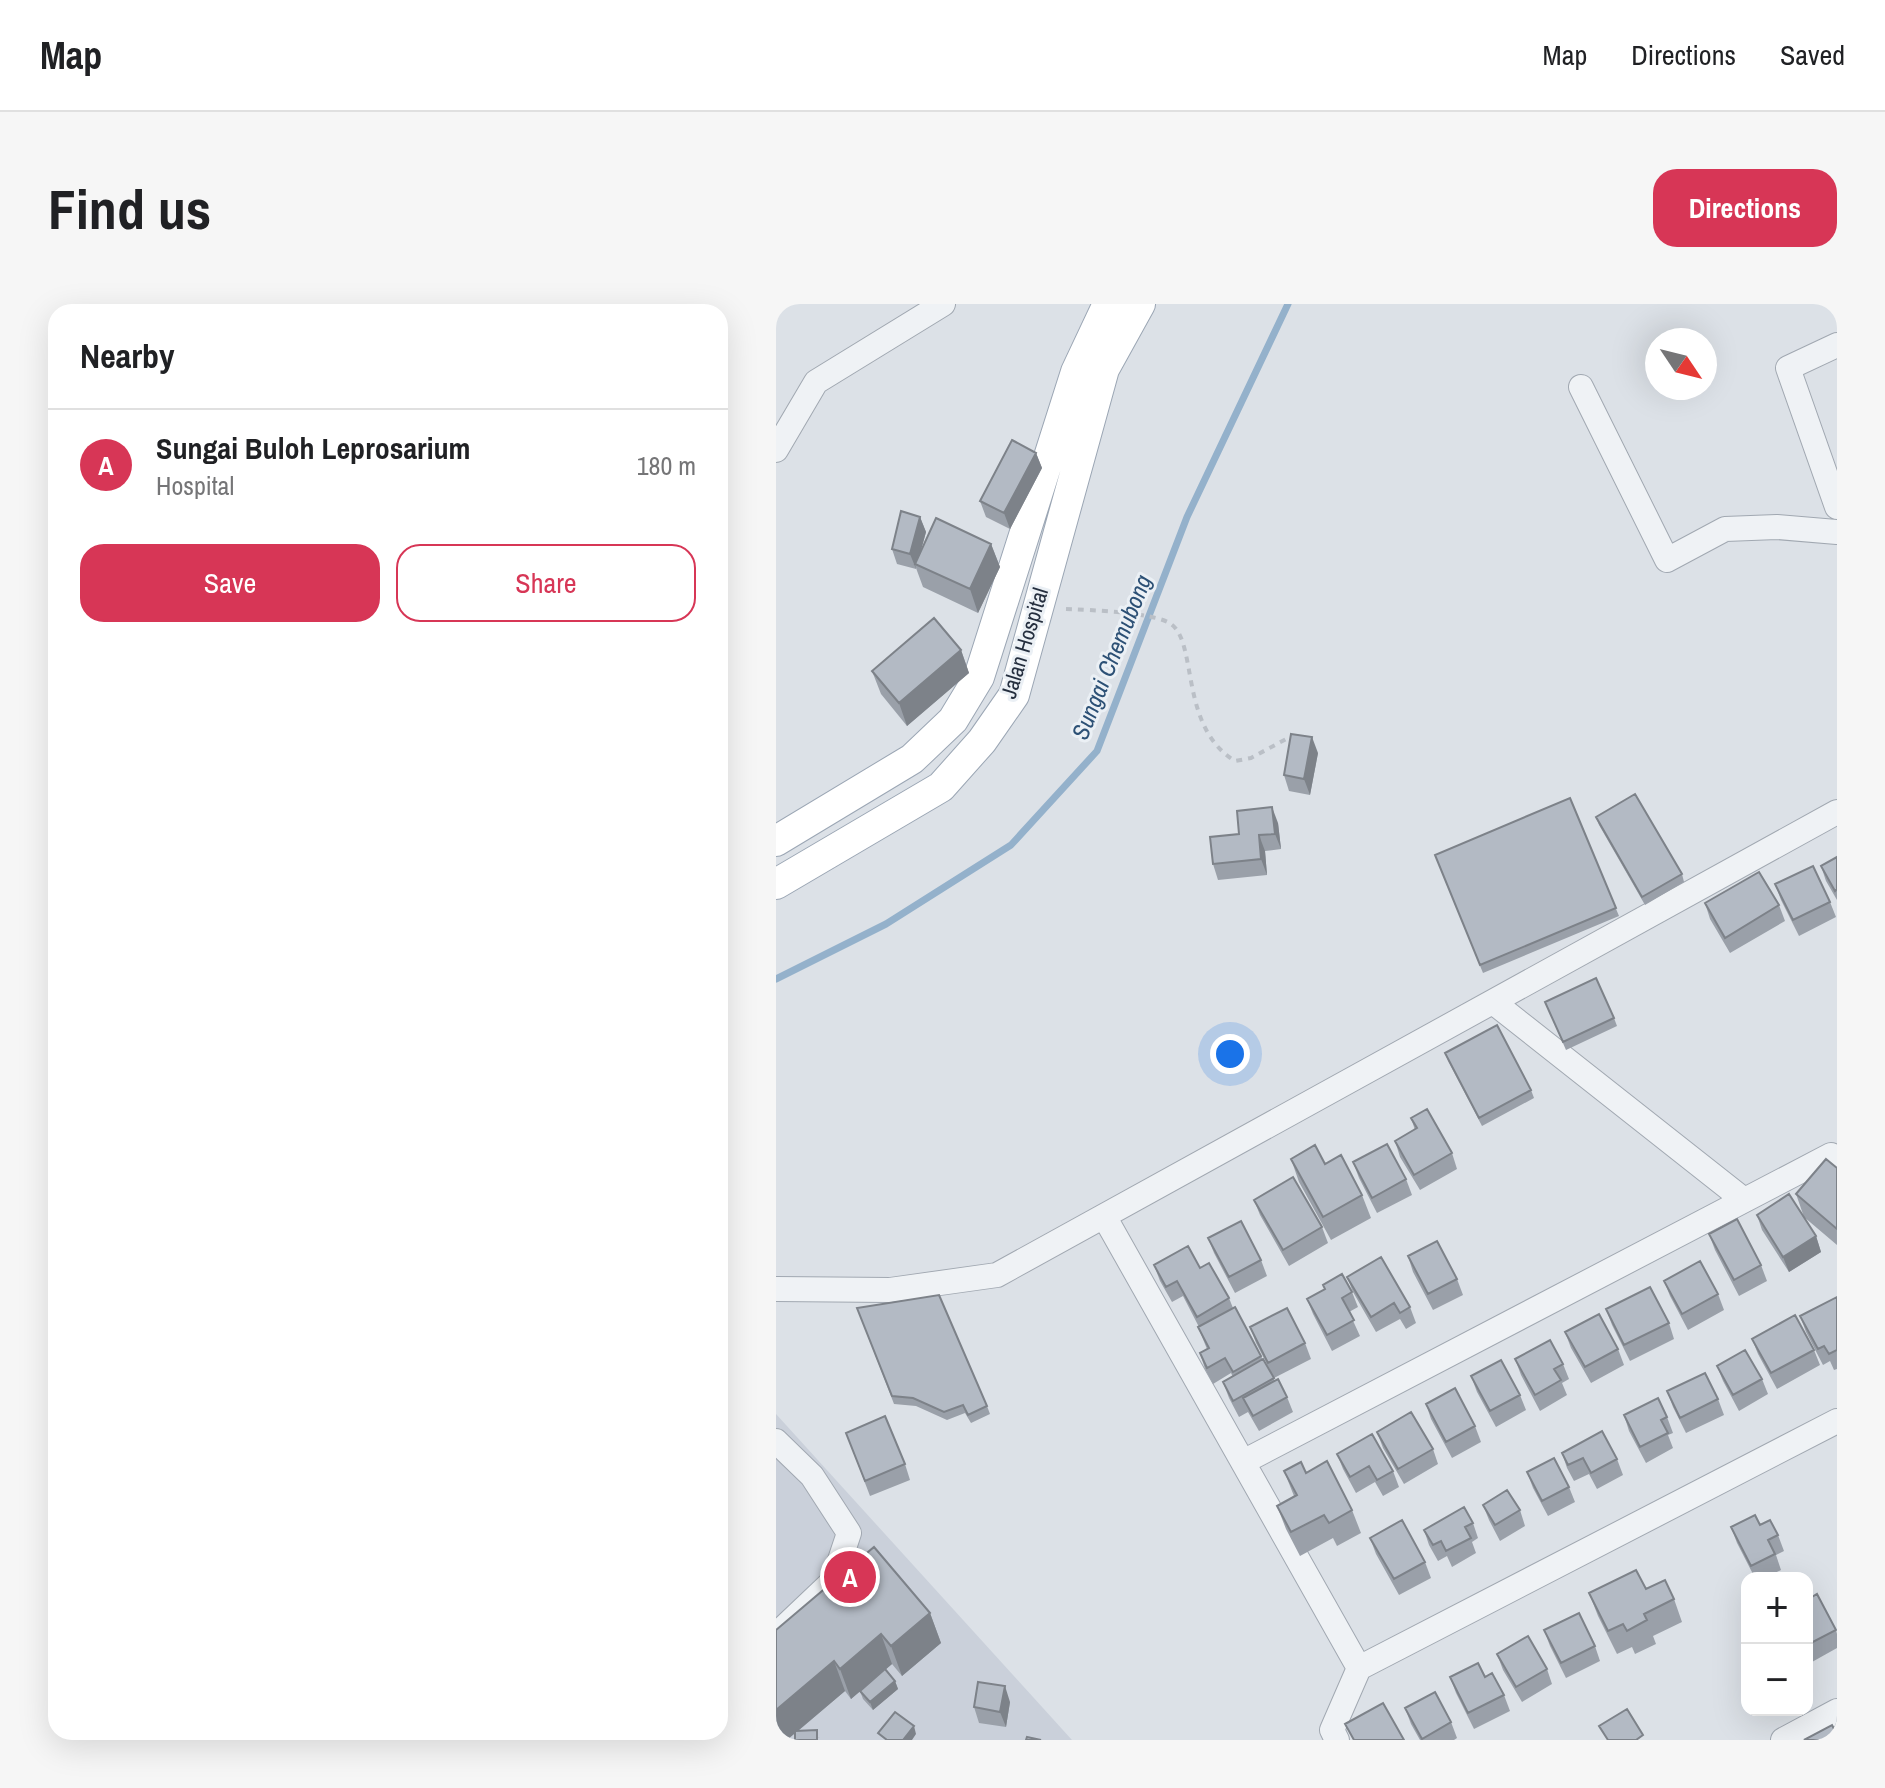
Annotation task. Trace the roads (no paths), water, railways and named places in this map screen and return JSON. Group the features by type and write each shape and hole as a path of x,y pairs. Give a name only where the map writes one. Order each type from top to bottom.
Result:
{"main road":[{"name":"Jalan Hospital","path":"776,841 912,759 953,720 979,677 1076,372 1108,304"},
{"name":"Jalan Hospital","path":"776,884 941,787 982,741 1014,695 1104,369 1140,304"}],"street":[{"path":"776,450 816,382 943,304"},
{"path":"1837,345 1788,368 1837,507"},
{"path":"1581,387 1667,560 1725,529 1777,527 1837,532"},
{"path":"776,1289 890,1290 997,1275 1837,812"},
{"path":"1493,1002 1744,1200"},
{"path":"1243,1462 1831,1155 1837,1158"},
{"path":"1104,1216 1359,1668"},
{"path":"1337,1740 1332,1730 1359,1668 1837,1421"},
{"path":"776,1441 812,1476 849,1533 833,1581 776,1635"},
{"path":"1783,1740 1837,1711"}],"waterway":[{"name":"Sungai Chemubong","path":"776,979 886,924 1011,845 1097,751 1187,517 1288,304"}],"place":[{"name":"Sungai Buloh Leprosarium","path":"850,1577"}]}
